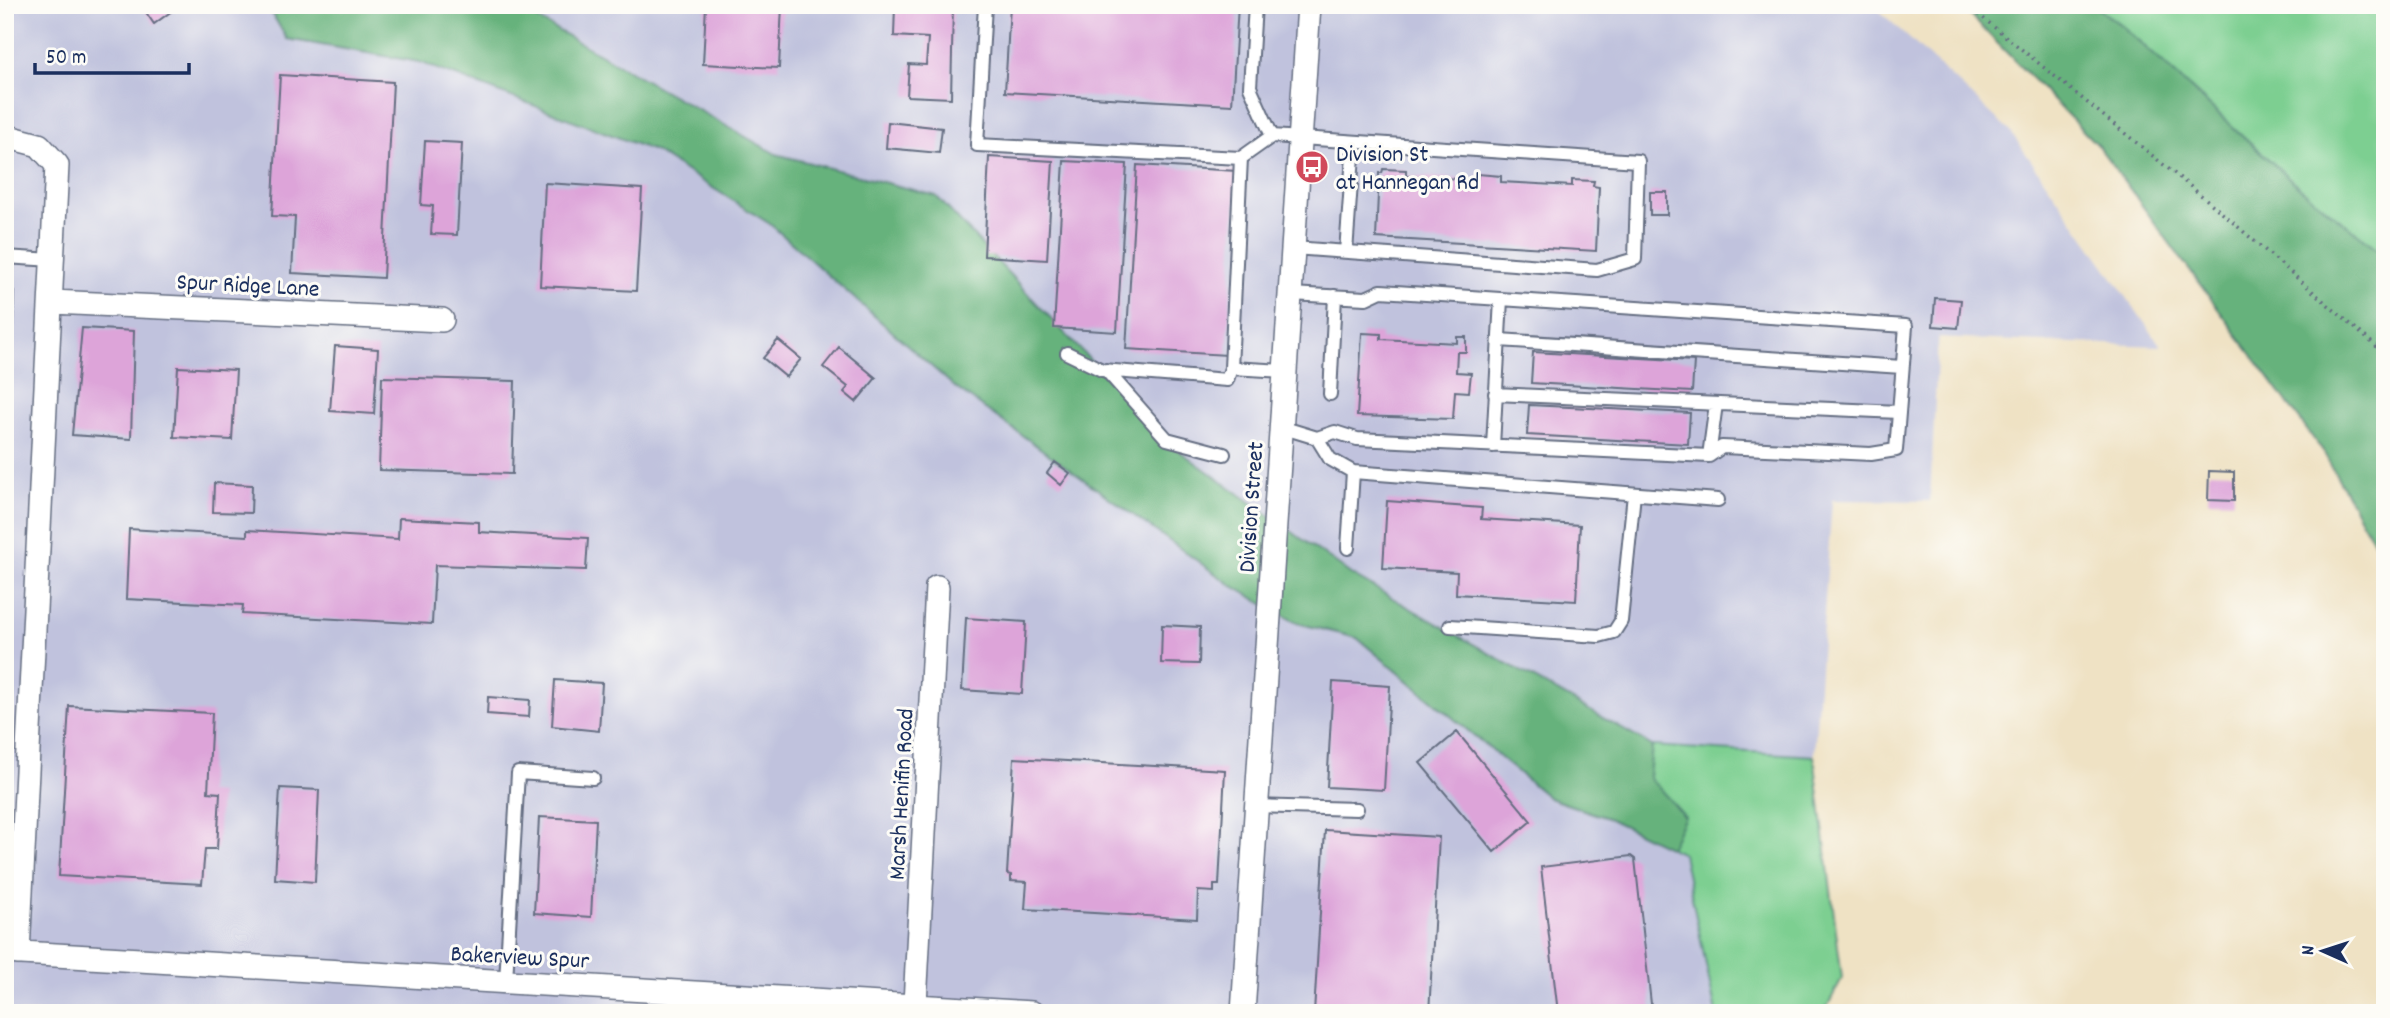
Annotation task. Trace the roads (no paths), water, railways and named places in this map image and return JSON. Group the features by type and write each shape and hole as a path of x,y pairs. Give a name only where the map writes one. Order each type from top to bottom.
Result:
{"street":[{"name":"Division Street","path":"1243,1013 1308,5"},
{"path":"5,135 39,145 57,165 52,302 12,953"},
{"name":"Spur Ridge Lane","path":"52,302 442,320"},
{"name":"Marsh Henifin Road","path":"915,1004 937,587"},
{"name":"Bakerview Spur","path":"12,953 506,981 847,1007 915,1004 1032,1013"}],"lane":[{"path":"985,5 977,145 1241,158 1272,136 1639,161 1635,258 1597,270 1293,248"},
{"path":"1255,5 1250,87 1272,136"},
{"path":"1346,252 1354,142"},
{"path":"1067,352 1106,370 1227,380 1231,368 1241,158"},
{"path":"5,257 53,260"},
{"path":"1281,427 1317,438 1335,432 1357,439 1709,456 1722,447 1871,454 1896,450 1906,326 1381,291 1366,298 1290,294"},
{"path":"1330,394 1335,296"},
{"path":"1493,446 1501,299"},
{"path":"1499,340 1902,367"},
{"path":"1231,368 1284,371"},
{"path":"1106,370 1167,439 1224,454"},
{"path":"1495,394 1899,412"},
{"path":"1709,456 1716,404"},
{"path":"1317,438 1330,459 1353,472 1718,500"},
{"path":"1348,548 1353,472"},
{"path":"1450,626 1600,636 1614,632 1621,621 1634,494"},
{"path":"506,981 518,773 593,778"},
{"path":"1257,806 1357,809"}],"place":[{"name":"Division St at Hannegan Rd","path":"1312,167"}]}
